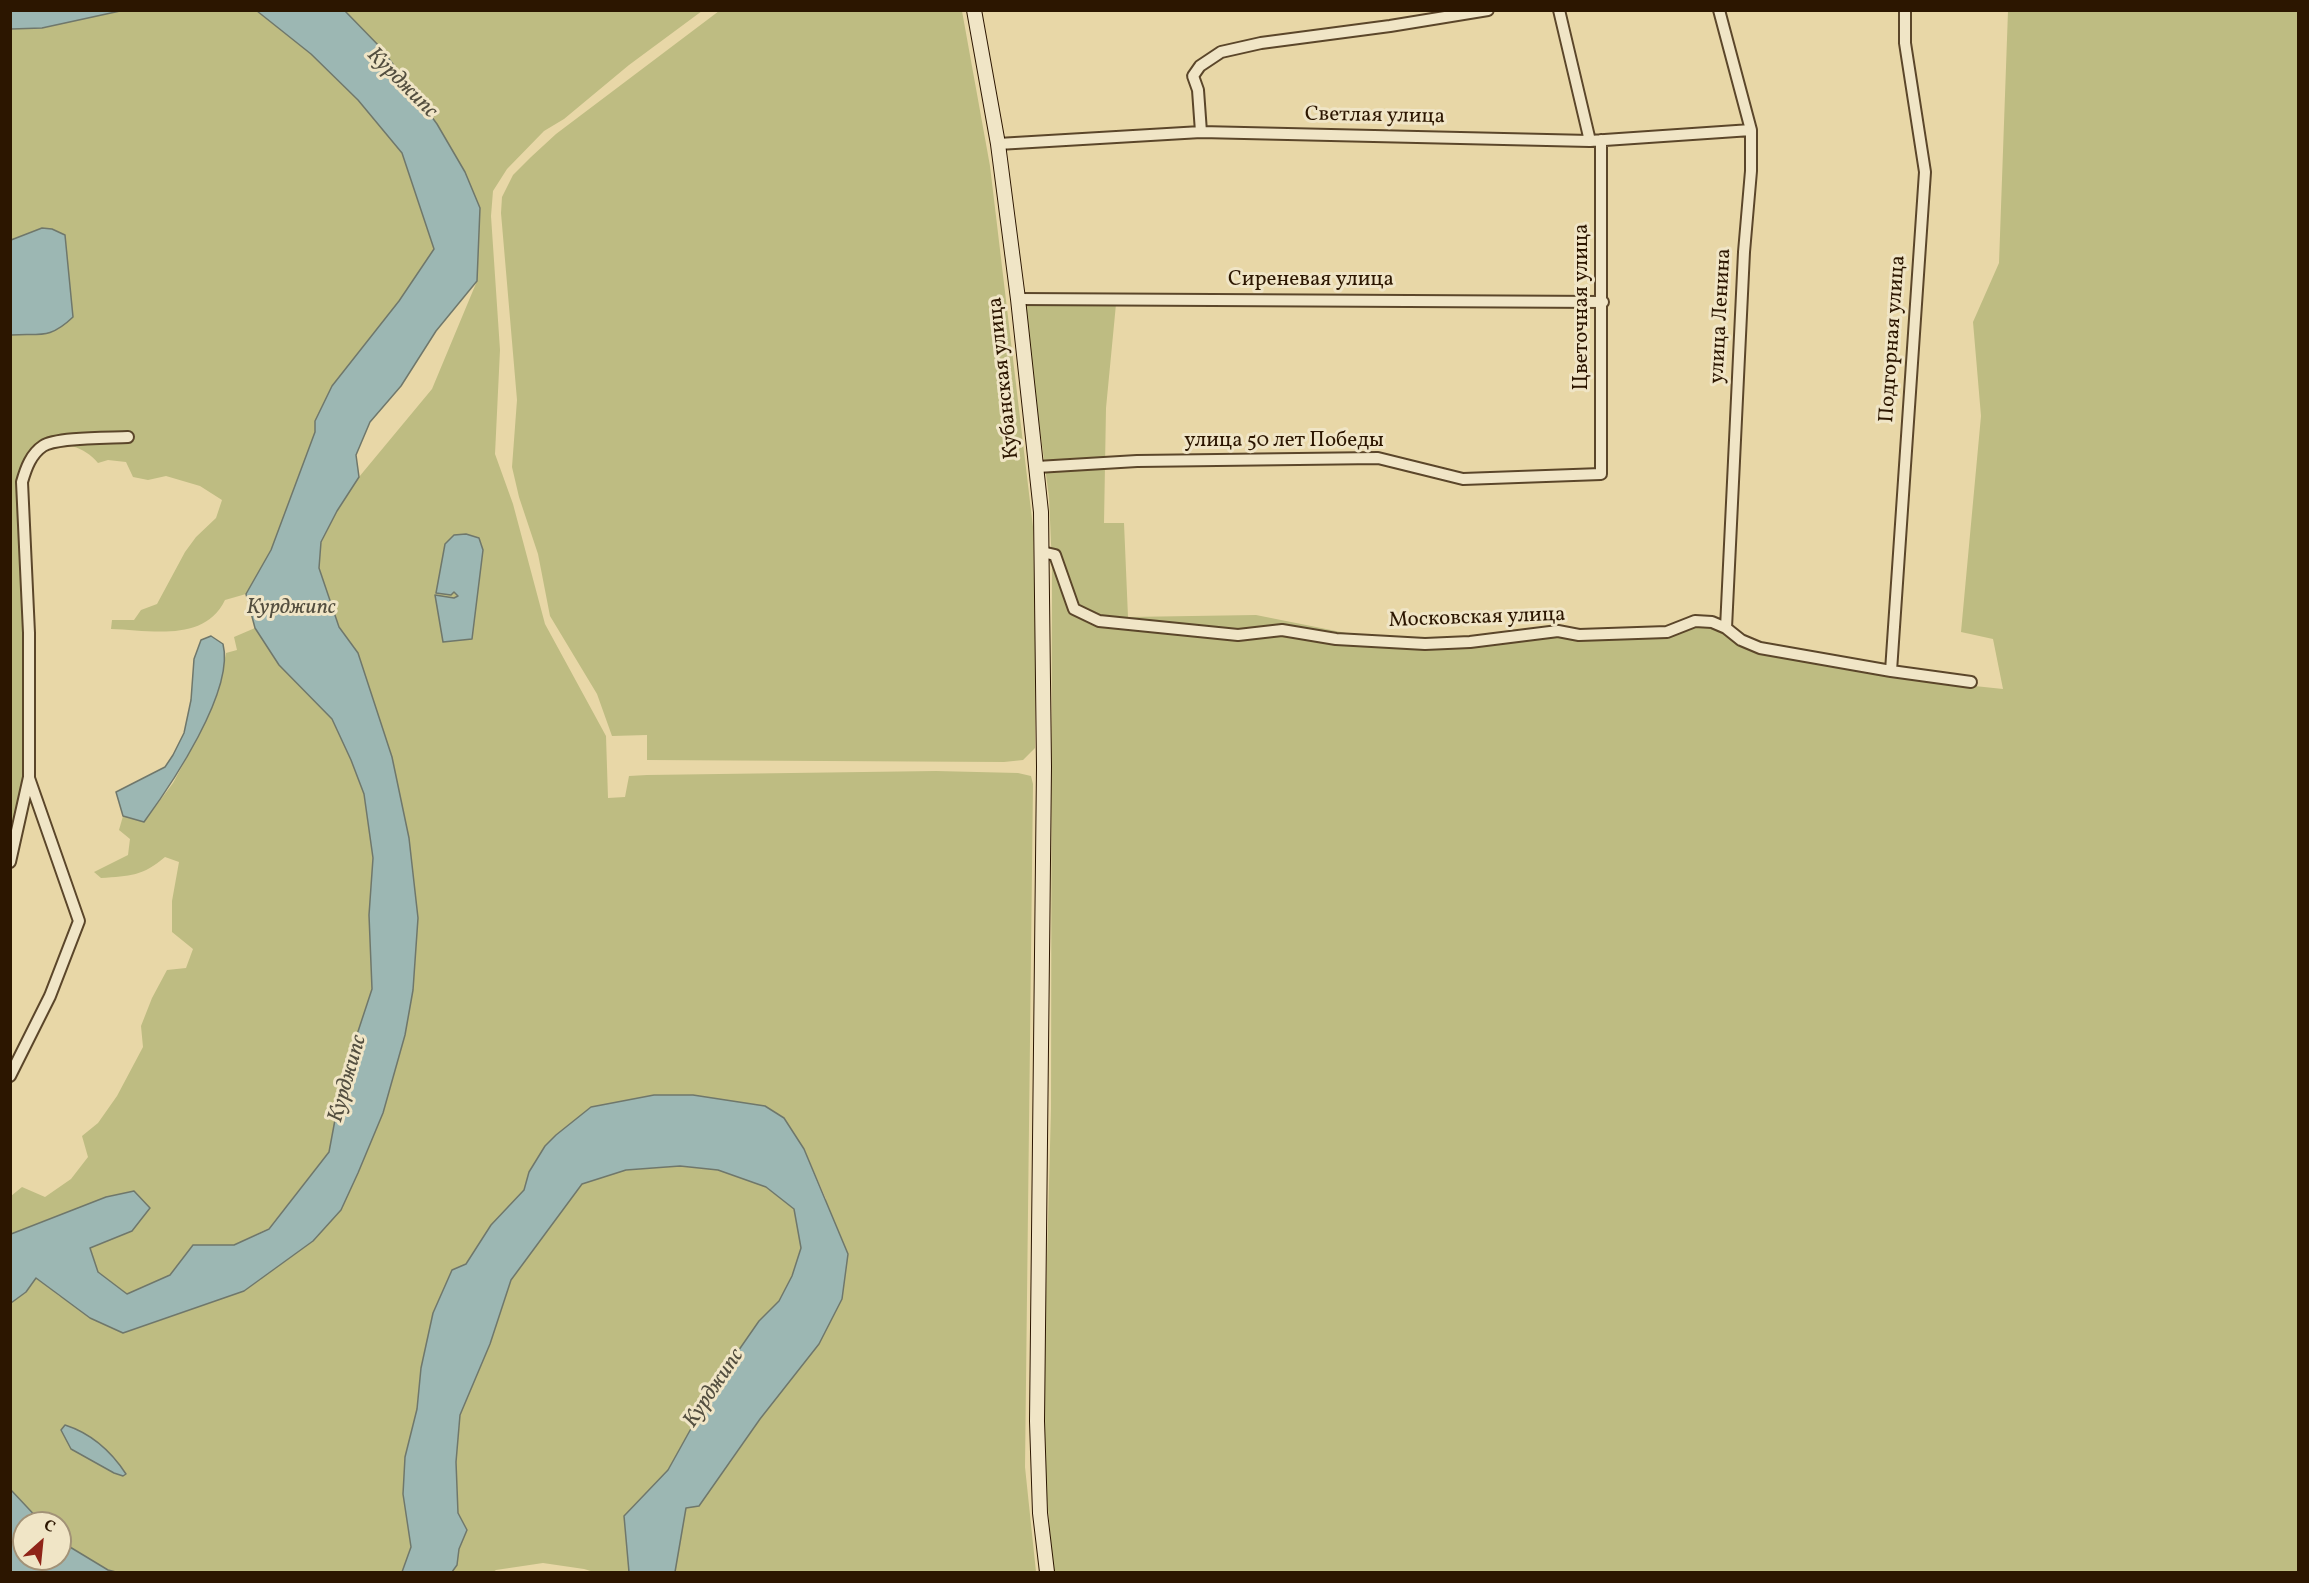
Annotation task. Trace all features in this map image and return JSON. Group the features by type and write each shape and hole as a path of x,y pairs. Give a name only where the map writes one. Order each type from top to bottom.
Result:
{"main road":[{"name":"Кубанская улица","path":"974,10 998,144 1018,299 1041,512 1044,745 1037,1421 1041,1513 1047,1572"}],"street":[{"path":"1201,132 1198,90 1193,76 1200,66 1221,52 1261,43 1488,10"},
{"name":"Цветочная улица","path":"1559,10 1596,140 1603,302 1601,474"},
{"name":"улица Ленина","path":"1719,10 1751,130 1751,171 1744,252 1726,628"},
{"name":"Подгорная улица","path":"1891,671 1925,172 1905,42 1905,10"},
{"name":"Светлая улица","path":"998,144 1201,132 1596,140 1751,130"},
{"name":"Сиреневая улица","path":"1018,299 1603,302"},
{"path":"10,862 29,777 29,633 22,482 26,466 44,445 66,440 128,437"},
{"name":"улица 50 лет Победы","path":"1036,467 1137,461 1378,458 1463,479 1601,474"},
{"name":"Московская улица","path":"1042,552 1055,555 1074,609 1099,621 1238,635 1282,630 1336,639 1425,644 1470,642 1558,631 1579,635 1667,632 1695,621 1712,622 1726,628 1741,640 1760,648 1891,671 1971,682"},
{"path":"10,1076 50,996 79,921 29,777"}],"shaded area":[{"path":"120,11 257,11 311,54 358,100 402,153 434,249 399,301 332,386 315,421 315,432 271,550 246,594 225,600 216,614 204,623 175,631 111,629 112,620 134,620 141,610 157,604 185,552 196,537 216,518 222,500 200,486 166,476 148,480 133,477 126,462 108,460 98,463 80,449 43,441 17,482 22,563 25,749 24,775 11,839 11,335 73,317 65,235 42,228 11,240 11,29 42,28"},
{"path":"345,11 702,11 629,65 564,119 544,131 507,169 493,191 491,216 500,350 495,454 513,504 545,624 606,736 608,798 625,797 629,776 647,775 936,771 1018,773 1031,776 1033,784 1025,1467 1036,1572 675,1572 686,1508 730,1463 760,1419 826,1199 804,1149 784,1118 765,1106 693,1095 591,1107 545,1146 529,1172 524,1190 491,1225 466,1264 452,1270 433,1313 421,1368 417,1409 405,1457 403,1494 411,1547 402,1572 116,1572 108,1570 72,1549 72,1511 31,1511 11,1490 11,1303 26,1292 36,1277 59,1296 147,1325 244,1291 313,1241 341,1210 383,1113 405,1035 358,653 339,627 319,568 321,543 337,511 359,477 432,389 477,281 477,248 465,172 437,124 381,48"},
{"path":"719,11 962,11 990,166 1033,527 1035,748 1023,760 1004,762 647,760 647,735 612,736 597,694 550,616 538,554 519,497 512,467 517,400 501,213 502,197 513,175 556,134"},
{"path":"2008,11 2298,11 2298,1572 1054,1572 1042,1447 1051,1109 1052,566 1049,497 1023,303 1116,304 1106,408 1104,523 1124,523 1128,617 1256,615 1361,636 1497,644 1521,638 1562,634 1602,641 1694,625 1721,628 1732,640 1754,651 2003,689 1993,639 1961,632 1981,416 1973,322 1999,263"},
{"path":"255,628 279,665 332,719 364,794 373,858 369,915 372,989 343,1077 329,1152 269,1228 234,1245 193,1245 170,1275 127,1294 98,1272 90,1248 49,1219 11,1234 11,1196 22,1187 45,1197 71,1179 88,1157 82,1136 98,1123 117,1096 143,1047 141,1026 152,998 167,970 186,968 193,949 172,932 172,901 179,862 165,857 150,868 120,877 101,878 94,872 128,855 130,839 119,830 123,816 144,822 173,783 218,693 226,653 237,650 234,637"},
{"path":"680,1166 718,1170 766,1187 794,1209 801,1248 792,1276 779,1301 759,1321 718,1380 668,1470 624,1516 629,1572 594,1572 543,1563 493,1572 452,1572 457,1565 459,1549 467,1530 458,1513 456,1462 460,1415 490,1344 511,1280 582,1184 626,1170"}],"water":[{"path":"11,10 120,11 42,28 11,29"},
{"name":"Курджипс","path":"257,11 345,11 381,48 437,124 465,172 480,208 477,281 436,331 401,386 370,422 356,455 359,477 337,511 321,542 319,568 339,627 358,653 392,757 409,838 418,918 413,990 405,1035 383,1113 341,1210 313,1241 244,1291 123,1333 90,1318 36,1278 26,1292 11,1303 11,1234 106,1197 134,1191 150,1208 132,1231 90,1248 98,1272 127,1294 170,1275 193,1245 234,1245 269,1229 329,1152 343,1077 372,989 369,915 373,858 364,794 332,719 279,665 255,628 246,594 271,550 315,432 315,421 332,386 399,301 434,249 402,153 358,100 311,54"},
{"path":"42,228 52,229 65,235 73,317 57,329 44,334 11,335 11,240"},
{"path":"466,534 479,538 483,550 472,639 443,642 435,595 454,598 458,596 454,592 451,595 436,593 445,544 454,535"},
{"path":"211,636 223,644 224,664 220,686 198,737 144,822 123,816 116,792 165,767 184,733 191,700 194,659 201,640"},
{"name":"Курджипс","path":"654,1095 693,1095 765,1106 784,1118 804,1149 848,1254 842,1299 819,1344 760,1419 699,1506 686,1508 675,1572 629,1572 624,1516 668,1470 718,1380 759,1321 779,1301 792,1276 801,1248 794,1209 766,1187 718,1170 680,1166 626,1170 582,1184 511,1280 490,1344 460,1415 456,1462 458,1513 467,1530 459,1549 457,1565 452,1572 402,1572 411,1547 403,1494 405,1457 417,1409 421,1368 433,1313 452,1270 466,1264 491,1225 524,1190 529,1172 545,1146 556,1135 591,1107"},
{"path":"65,1425 99,1444 126,1474 123,1476 114,1473 71,1449 61,1430"},
{"path":"11,1490 31,1511 12,1511 12,1571 72,1571 72,1548 108,1570 116,1572 11,1572"}]}
